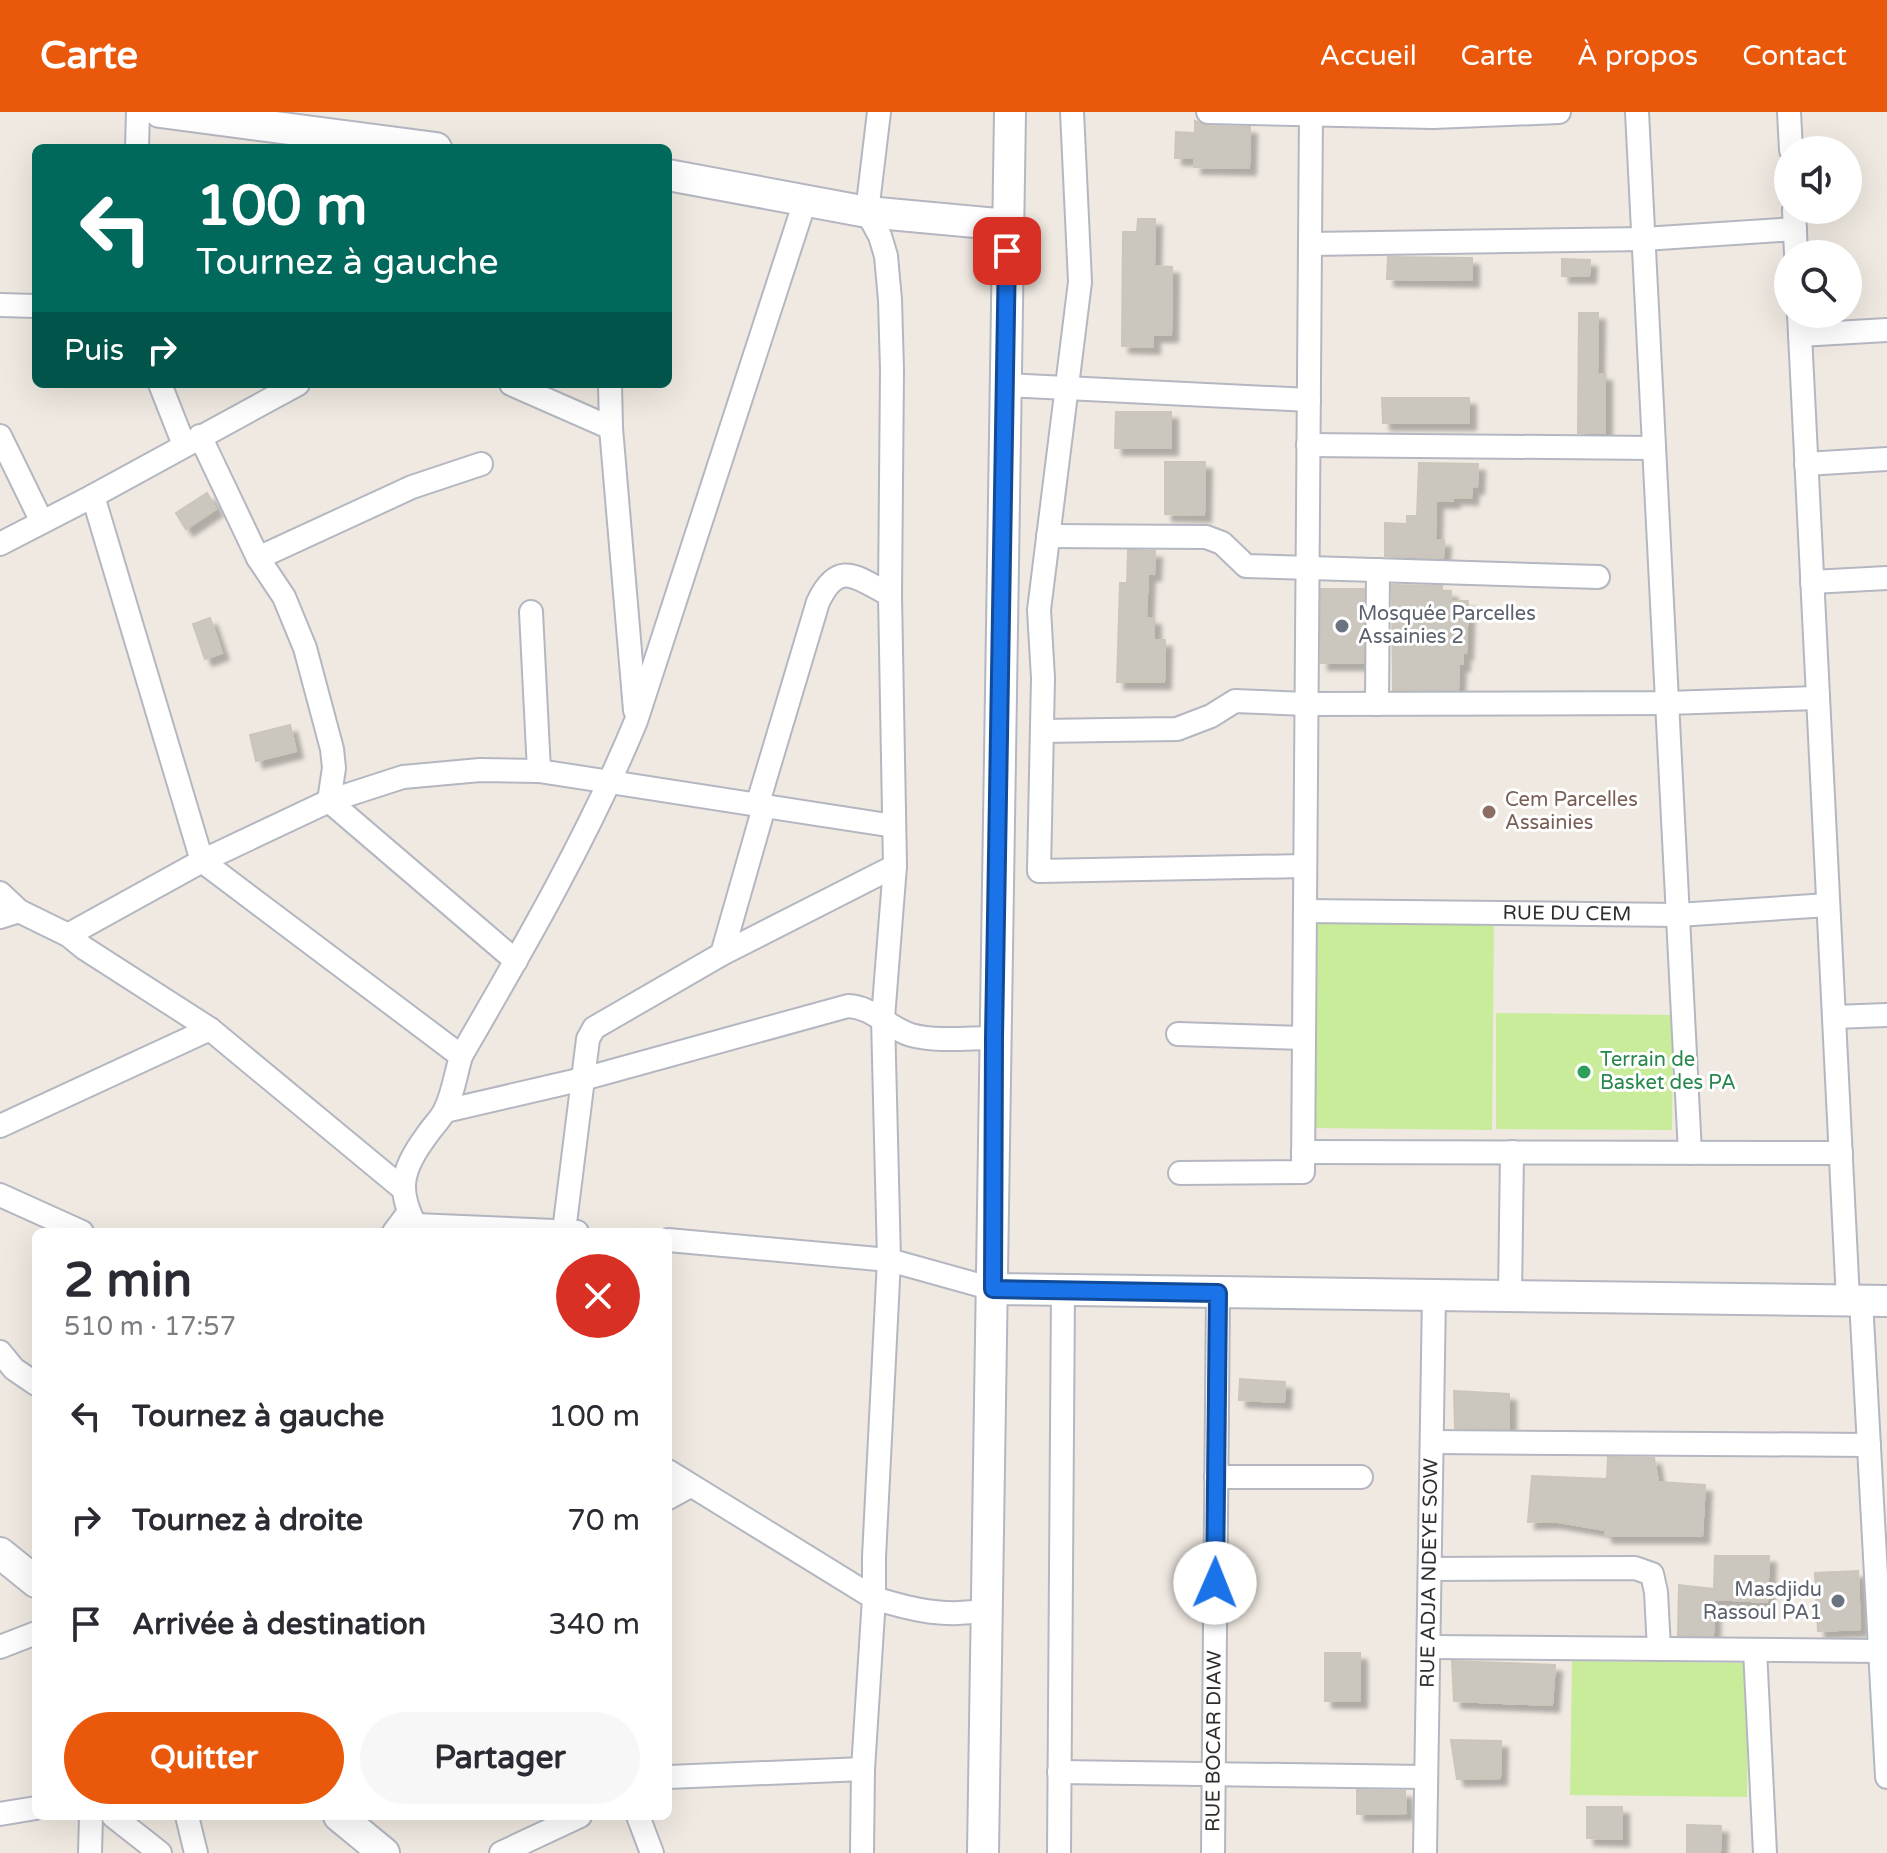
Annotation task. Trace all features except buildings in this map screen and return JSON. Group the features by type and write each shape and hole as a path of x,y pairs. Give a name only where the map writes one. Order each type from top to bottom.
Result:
{"street":[{"path":"137,144 138,112"},
{"path":"160,112 405,144"},
{"path":"862,1853 863,1769 889,1260 883,1018 895,866 890,595 890,300 886,256 880,236 867,212 879,112"},
{"path":"983,1853 1010,112"},
{"path":"1072,112 1080,282 1039,610 1042,731 1039,871 1305,866"},
{"path":"1208,112 1433,117 1559,112"},
{"path":"1637,112 1690,1153"},
{"path":"1789,112 1790,136"},
{"path":"1180,1173 1303,1172 1311,113"},
{"path":"672,176 867,212 1008,225"},
{"path":"486,1228 409,1225 402,1188 404,1174 416,1149 445,1111 461,1056 516,961 611,782 636,721 805,201"},
{"path":"1310,244 1644,239 1774,222"},
{"path":"0,305 32,306"},
{"path":"1800,328 1841,1153 1865,1300 1869,1445 1879,1478 1883,1616 1880,1651 1887,1777"},
{"path":"1858,328 1887,330"},
{"path":"1004,385 1309,400"},
{"path":"162,388 258,558 284,597 305,648 332,749 334,768 329,801"},
{"path":"0,544 290,388"},
{"path":"520,388 611,428"},
{"path":"610,388 636,721"},
{"path":"0,436 42,522"},
{"path":"1308,445 1654,448"},
{"path":"1806,464 1887,459"},
{"path":"258,558 412,487 481,464"},
{"path":"93,496 202,861 461,1056"},
{"path":"1048,536 1206,537 1222,543 1246,566 1598,577"},
{"path":"1377,704 1378,570"},
{"path":"722,954 818,602 826,585 836,576 851,574 890,595"},
{"path":"1812,582 1887,578"},
{"path":"531,612 539,771"},
{"path":"1042,731 1177,729 1211,716 1235,701 1306,704 1667,703 1818,698"},
{"path":"68,935 202,861 329,801 403,777 480,770 539,771 894,826"},
{"path":"329,801 516,961"},
{"path":"564,1228 588,1039 594,1028 722,954 895,866"},
{"path":"0,893 9,914 68,935 210,1029 402,1188"},
{"name":"RUE DU CEM","path":"1305,911 1678,915 1828,905"},
{"path":"445,1111 583,1079 848,1006 883,1018 897,1029 924,1037 994,1038"},
{"path":"1834,1017 1887,1015"},
{"path":"0,1126 210,1029"},
{"path":"1178,1034 1304,1038"},
{"path":"1303,1152 1841,1153"},
{"path":"1510,1296 1512,1152"},
{"path":"0,1195 73,1228"},
{"path":"672,1240 889,1260 993,1289 1865,1300"},
{"path":"1059,1853 1063,1290"},
{"name":"RUE BOCAR DIAW","path":"1213,1853 1218,1293"},
{"name":"RUE ADJA NDEYE SOW","path":"1425,1853 1434,1295"},
{"path":"5,1365 32,1382"},
{"path":"1433,1442 1869,1445"},
{"path":"672,1474 874,1598 928,1613 987,1610"},
{"path":"1216,1477 1361,1477"},
{"path":"672,1496 690,1486"},
{"path":"0,1553 32,1575"},
{"path":"1430,1569 1635,1568 1652,1574 1659,1649"},
{"path":"0,1647 32,1635"},
{"path":"1429,1647 1880,1651"},
{"path":"1755,1650 1765,1853"},
{"path":"672,1777 863,1769"},
{"path":"1059,1772 1426,1777"},
{"path":"0,1814 32,1809"},
{"path":"90,1853 91,1820"},
{"path":"118,1820 160,1853"},
{"path":"188,1820 196,1853"},
{"path":"344,1820 384,1853"},
{"path":"501,1853 571,1820"},
{"path":"640,1820 652,1853"}],"green space":[{"path":"1314,923 1494,925 1492,1130 1312,1128"},
{"name":"Terrain de Basket des PA","path":"1496,1013 1673,1015 1672,1130 1496,1129"},
{"path":"1572,1661 1748,1663 1747,1797 1570,1795"}],"place":[{"name":"Mosquée Parcelles Assainies 2","path":"1342,626"},
{"name":"Cem Parcelles Assainies","path":"1489,812"},
{"name":"Terrain de Basket des PA","path":"1584,1072"},
{"name":"Masdjidu Rassoul PA1","path":"1838,1601"}],"route":[{"path":"1007,251 993,1289 1218,1293 1215,1583"}]}
